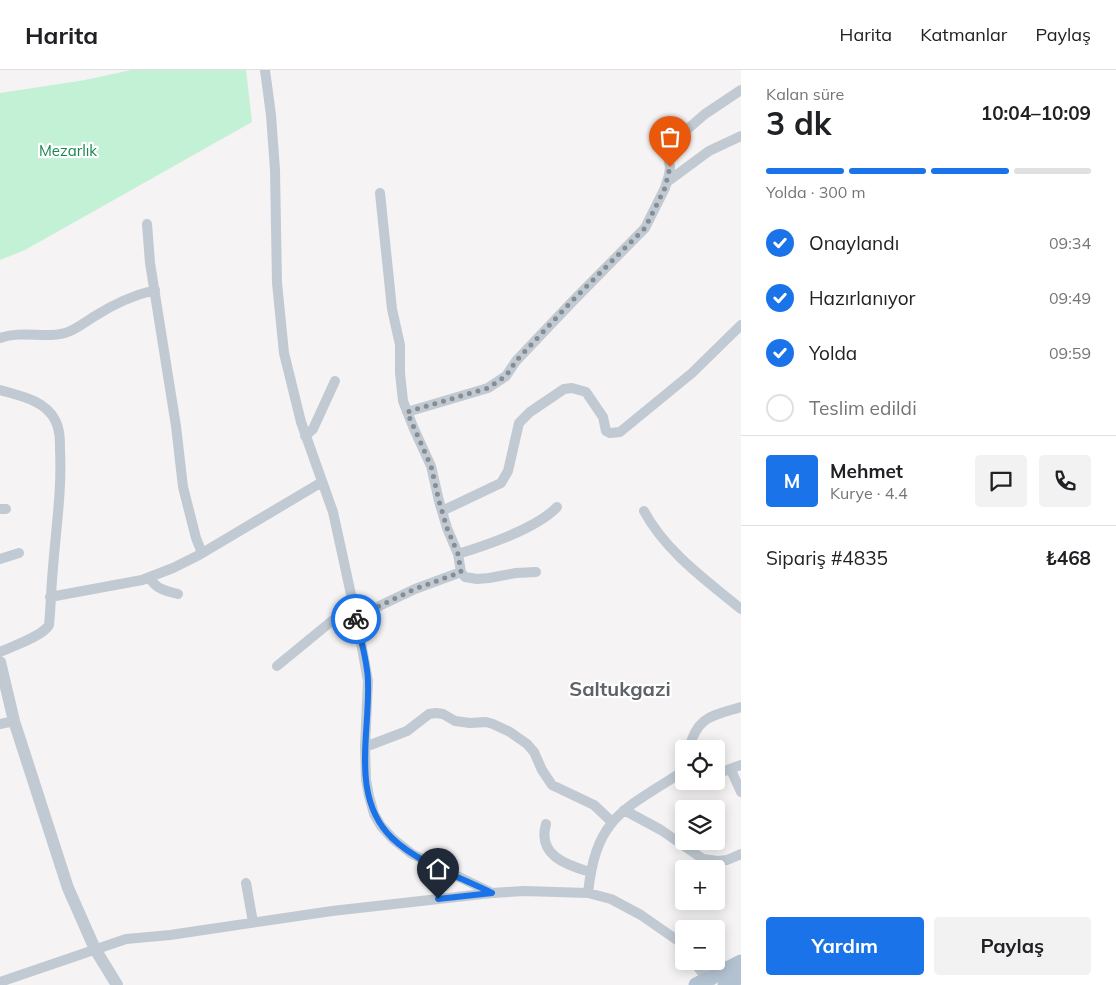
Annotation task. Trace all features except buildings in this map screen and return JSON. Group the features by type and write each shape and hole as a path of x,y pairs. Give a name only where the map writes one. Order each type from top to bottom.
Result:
{"main road":[{"path":"702,982 723,975 741,962"},
{"path":"723,975 741,976"}],"street":[{"path":"265,70 275,170 278,283 284,353 294,399 305,436 333,512 355,613 368,681 365,747 366,780 369,796 374,814 381,826 393,839 412,854 492,893"},
{"path":"407,412 488,388 506,376 516,361 572,301 645,228 667,182 670,167 669,145 705,114 741,90"},
{"path":"667,182 709,151 741,136"},
{"path":"380,193 392,308 400,345 400,381 407,412 418,439 428,456 442,511 458,554 461,572 465,577 477,579 536,572"},
{"path":"147,224 150,263 176,426 183,488 196,538 202,553"},
{"path":"0,338 20,334 49,335 67,333 112,306 155,290"},
{"path":"442,511 501,484 508,471 519,423 530,412 564,389 572,388 586,392 603,417 606,431 620,432 692,373 741,325"},
{"path":"305,436 313,429 335,381"},
{"path":"0,390 41,404 52,416 58,429 60,501 49,625 47,629 0,652"},
{"path":"50,597 149,577 173,568 202,553 322,482"},
{"path":"458,554 504,538 540,519 557,506"},
{"path":"644,511 658,534 681,558 741,609"},
{"path":"0,560 19,553"},
{"path":"277,666 333,620 461,572"},
{"path":"149,577 158,588 178,594"},
{"path":"0,662 14,721 68,888 95,948 117,985"},
{"path":"692,740 703,721 741,706"},
{"path":"365,747 408,731 429,714 443,714 456,722 486,722 493,724 510,732 527,744 534,752 542,770 552,785 594,805 612,822"},
{"path":"0,724 14,721"},
{"path":"725,772 741,765"},
{"path":"731,770 741,792"},
{"path":"588,893 590,872 597,848 612,822 624,810 675,775"},
{"path":"624,810 661,830 703,858 718,861 741,854"},
{"path":"546,824 544,842 548,849 560,860 590,872"},
{"path":"246,883 254,922"},
{"path":"0,982 126,939 170,935 332,911 492,893 524,891 588,893 611,899 641,915 675,939"}],"green space":[{"name":"Mezarlık","path":"131,70 246,70 252,122 25,250 0,260 0,93 85,80"}],"way so far":[{"path":"356,619 356,617 415,589 461,572 458,554 447,528 428,456 418,439 407,412 488,388 506,376 516,361 572,301 645,228 665,188 670,167"}],"district":[{"name":"Saltukgazi","path":"620,688"}],"route":[{"path":"356,619 368,681 365,747 366,780 374,814 381,826 393,839 412,854 492,893 438,899"}]}
